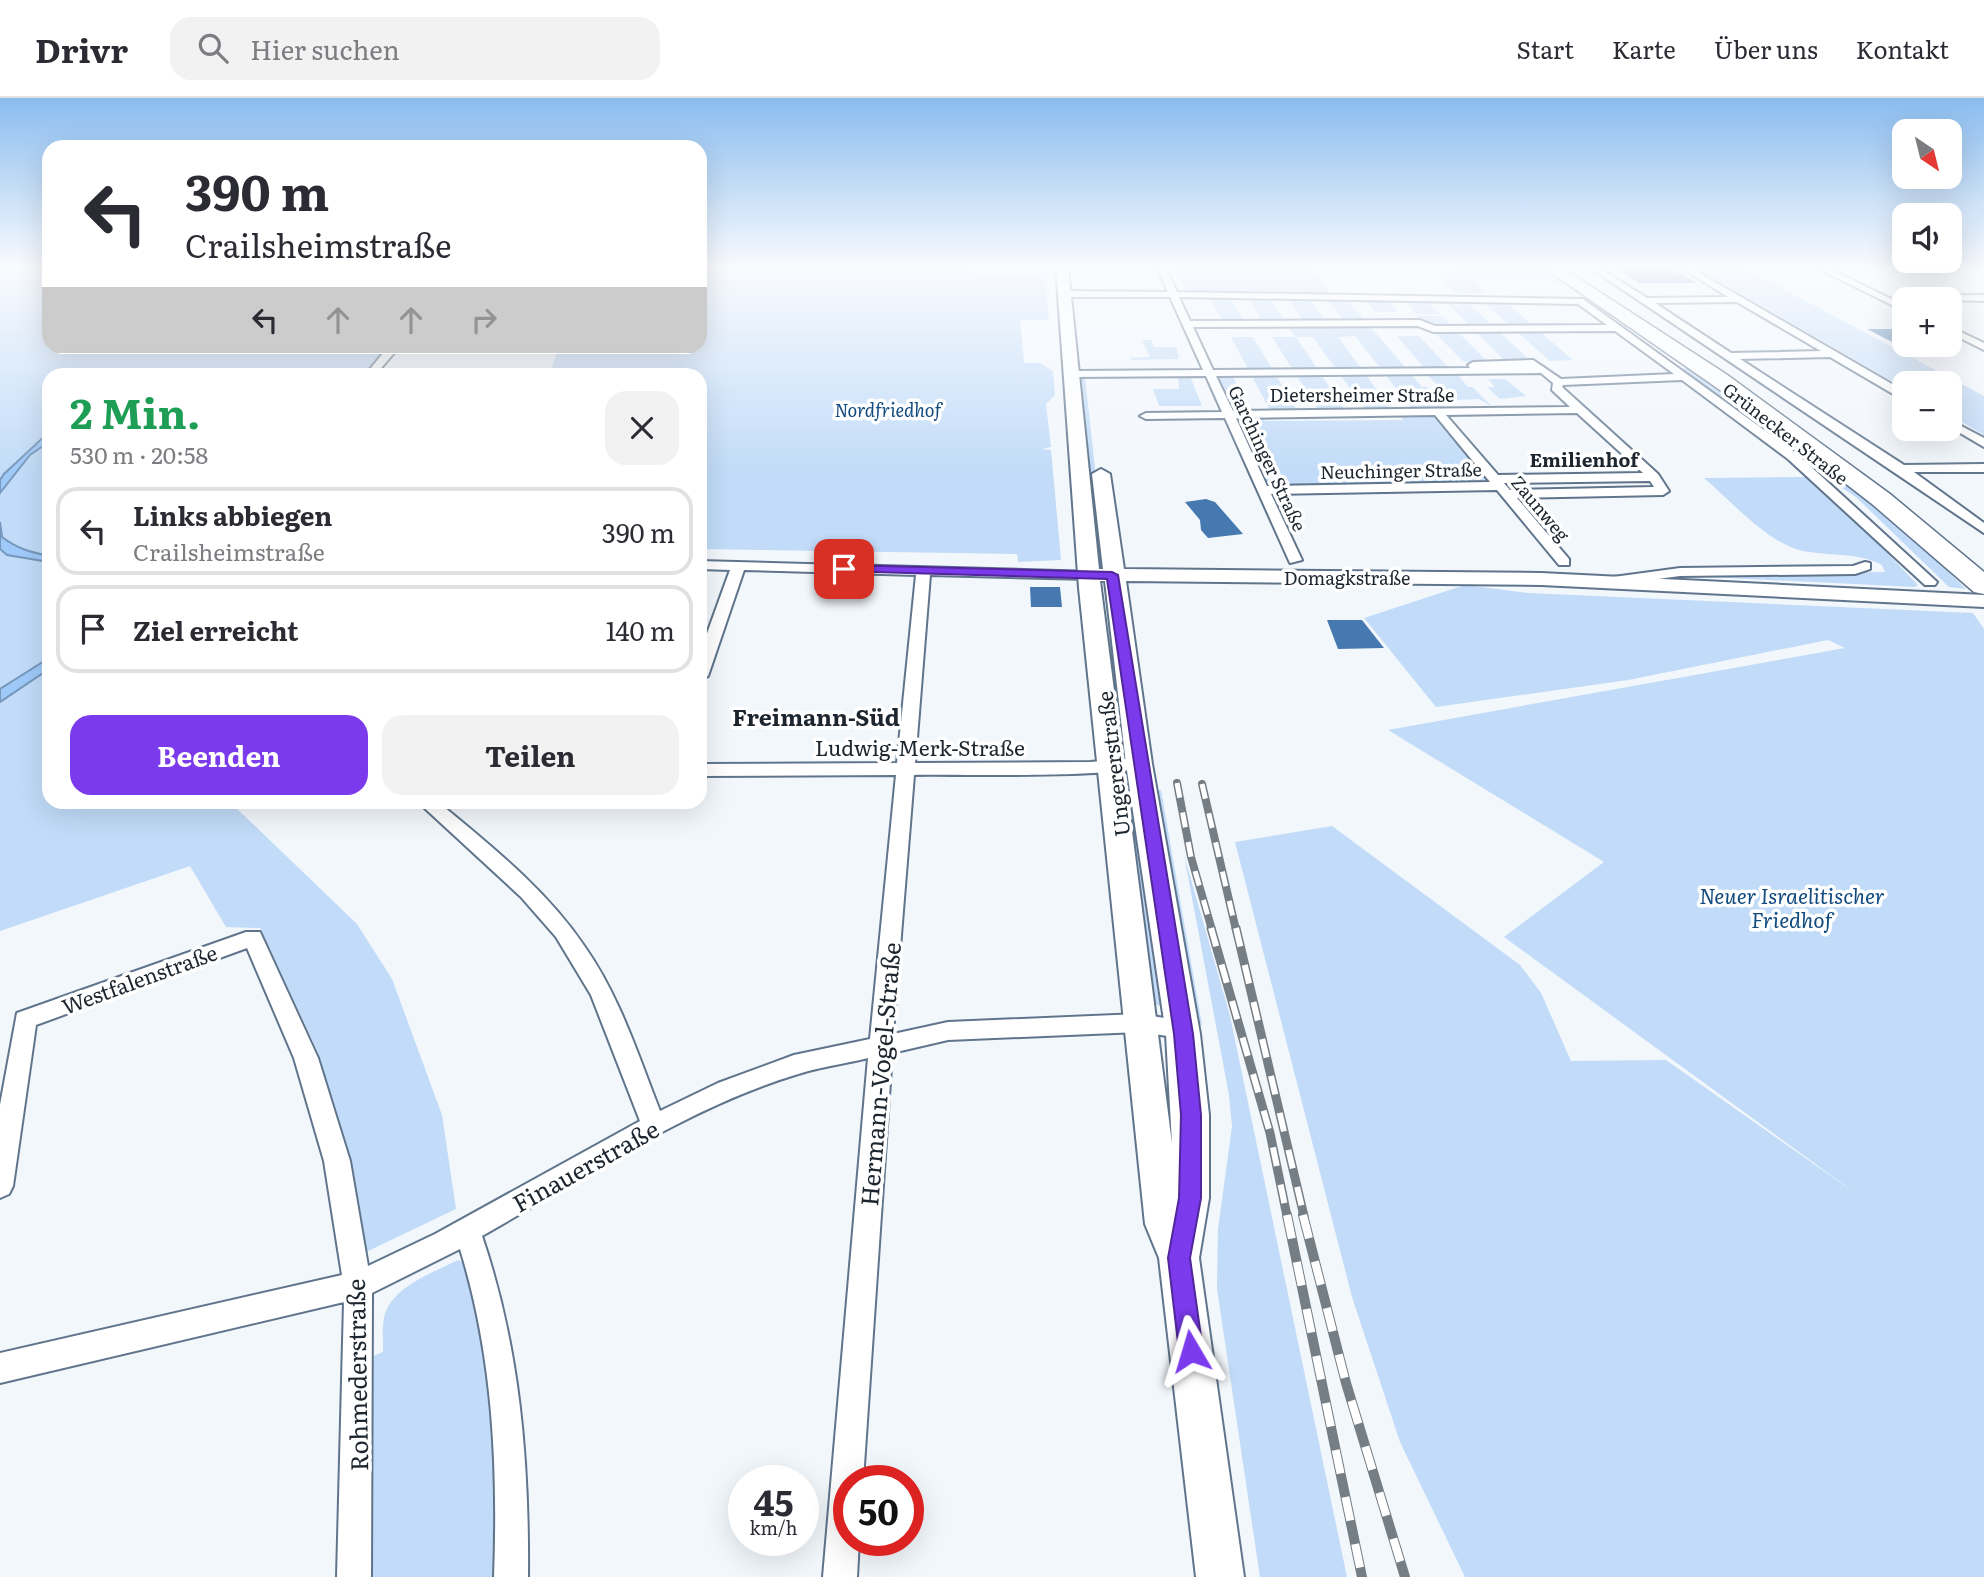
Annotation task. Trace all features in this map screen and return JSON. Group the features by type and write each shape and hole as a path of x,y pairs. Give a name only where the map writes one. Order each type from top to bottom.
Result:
{"highway":[{"path":"1656,336 1816,447 1914,525 1984,586"},
{"path":"1669,336 1802,424 1984,566"}],"main road":[{"name":"Ungererstraße","path":"1076,336 1085,374 1101,575 1126,766 1182,1030 1191,1115 1190,1198 1179,1258"},
{"name":"Ungererstraße","path":"1098,453 1101,575"},
{"name":"Domagkstraße","path":"1101,575 1604,582 1966,601"},
{"name":"Ungererstraße","path":"1126,766 1139,1023 1164,1224 1179,1258 1220,1577"}],"street":[{"name":"Grünecker Straße","path":"1630,336 1816,476 1930,582"},
{"path":"1700,336 1901,469 1984,529"},
{"path":"1804,336 1892,389"},
{"path":"1962,336 1984,347"},
{"path":"1193,337 1210,337"},
{"name":"Garchinger Straße","path":"1193,337 1295,560"},
{"path":"376,368 388,354"},
{"path":"1731,356 1835,354"},
{"path":"1085,374 1543,370 1559,382 1686,377"},
{"path":"1559,382 1556,388 1580,410"},
{"name":"Dietersheimer Straße","path":"1146,416 1580,410"},
{"name":"Neuchinger Straße","path":"1262,490 1500,486 1663,491 1654,477 1580,410"},
{"name":"Zaunweg","path":"1437,411 1564,562"},
{"path":"1962,431 1984,443"},
{"path":"1901,469 1984,468"},
{"path":"707,565 1101,575"},
{"path":"707,656 738,566"},
{"name":"Domagkstraße","path":"1604,582 1680,572 1856,570 1865,566"},
{"name":"Hermann-Vogel-Straße","path":"841,1577 881,1044 923,571"},
{"name":"Ludwig-Merk-Straße","path":"707,770 1126,766"},
{"path":"435,809 543,907 579,954 610,1012 654,1126"},
{"name":"Westfalenstraße","path":"0,1186 25,1019 253,938"},
{"name":"Rohmederstraße","path":"253,938 306,1058 337,1161 358,1284 354,1577"},
{"name":"Finauerstraße","path":"0,1368 358,1284 445,1243 654,1126 727,1090 794,1065 948,1031 1139,1023 1182,1030"},
{"path":"467,1230 485,1282 504,1374 512,1447 511,1577"}],"green space":[{"path":"0,336 42,336 42,354 393,354 380,368 42,368 42,809 237,809 357,924 392,979 442,1115 456,1209 366,1252 347,1152 317,1050 260,928 226,927 190,866 0,931"},
{"name":"Nordfriedhof","path":"707,336 1021,336 1024,363 1040,363 1053,371 1055,395 1046,404 1051,447 1042,449 1051,450 1061,560 1018,562 1017,554 707,549 707,368 551,368 556,356 707,354"},
{"path":"1355,336 1338,337 1393,412 1367,412 1313,337 1296,337 1346,412 1320,412 1272,337"},
{"path":"1355,336 1378,336 1422,387 1427,387 1448,411 1438,411 1443,425 1490,483 1264,486 1209,373 1231,373 1252,412 1261,413 1265,421 1403,420 1399,412 1414,411"},
{"path":"1397,336 1419,336 1452,371 1427,371"},
{"path":"1438,336 1462,336 1486,360 1464,362"},
{"path":"1480,336 1504,336 1533,363 1506,362"},
{"path":"1522,336 1545,336 1573,360 1550,361"},
{"path":"1814,336 1871,336 1892,347 1892,357 1911,357 1937,371 1892,371 1892,381"},
{"path":"1231,337 1253,337 1298,412 1271,412"},
{"path":"1142,340 1151,340 1154,347 1176,347 1179,359 1132,360 1130,358 1150,357"},
{"path":"1688,368 1745,405 1737,406 1780,437 1777,438 1681,369"},
{"path":"1457,374 1492,407 1479,399 1454,400 1427,375"},
{"path":"1079,376 1085,377 1105,559 1101,559 1096,506 1091,500"},
{"path":"1178,376 1190,376 1202,406 1159,406 1153,389 1179,389"},
{"path":"1488,379 1505,379 1526,396 1500,399 1487,387 1495,387"},
{"path":"1962,384 1984,396 1984,435 1962,422"},
{"path":"1784,442 1796,443 1909,534 1966,589 1949,587 1856,497 1831,481 1835,479 1801,451"},
{"path":"1807,477 1861,526 1918,585 1915,587 1667,575 1885,572 1882,565 1862,558 1809,552 1787,545 1761,529 1704,478"},
{"name":"Neuer Israelitischer Friedhof","path":"1465,585 1528,593 1973,613 1984,629 1984,1577 1465,1577 1400,1442 1352,1297 1235,842 1332,826 1520,965 1541,993 1571,1061 1666,1060 1862,1198 1504,937 1604,862 1388,730 1845,648 1828,640 1628,680 1436,707 1364,618"},
{"path":"1122,781 1127,781 1140,871 1149,883 1163,1005 1160,1006 1153,1003"},
{"path":"1157,790 1161,790 1202,1025 1196,1024"},
{"path":"1184,855 1230,1016 1347,1577 1260,1577 1217,1289 1218,1229 1232,1126 1229,1095"},
{"path":"458,1260 465,1263 492,1382 500,1577 368,1577 373,1356 383,1352 384,1318 395,1298 414,1282"}],"shaded area":[{"path":"42,439 42,447 30,455 0,493 0,480"},
{"path":"0,522 2,537 24,550 42,554 42,561 7,555 0,549"},
{"path":"42,662 42,674 0,702 0,689"}],"building":[{"path":"1881,336 1892,336 1892,342"},
{"path":"1206,499 1215,502 1243,534 1208,538 1201,530 1200,520 1185,502"},
{"path":"1030,587 1060,587 1062,607 1031,607"},
{"path":"1327,620 1362,620 1384,648 1338,649"}],"railway":[{"path":"1177,783 1191,857 1212,930"},
{"path":"1202,784 1236,930"},
{"path":"1211,928 1270,1133 1287,1216"},
{"path":"1236,928 1304,1216"},
{"path":"1287,1215 1362,1577"},
{"path":"1303,1215 1346,1383 1405,1577"}],"district":[{"name":"Emilienhof","path":"1584,459"},
{"name":"Freimann-Süd","path":"816,716"}],"route":[{"path":"844,569 1112,575 1139,764 1183,1034 1191,1115 1190,1198 1179,1258 1191,1351"}]}
